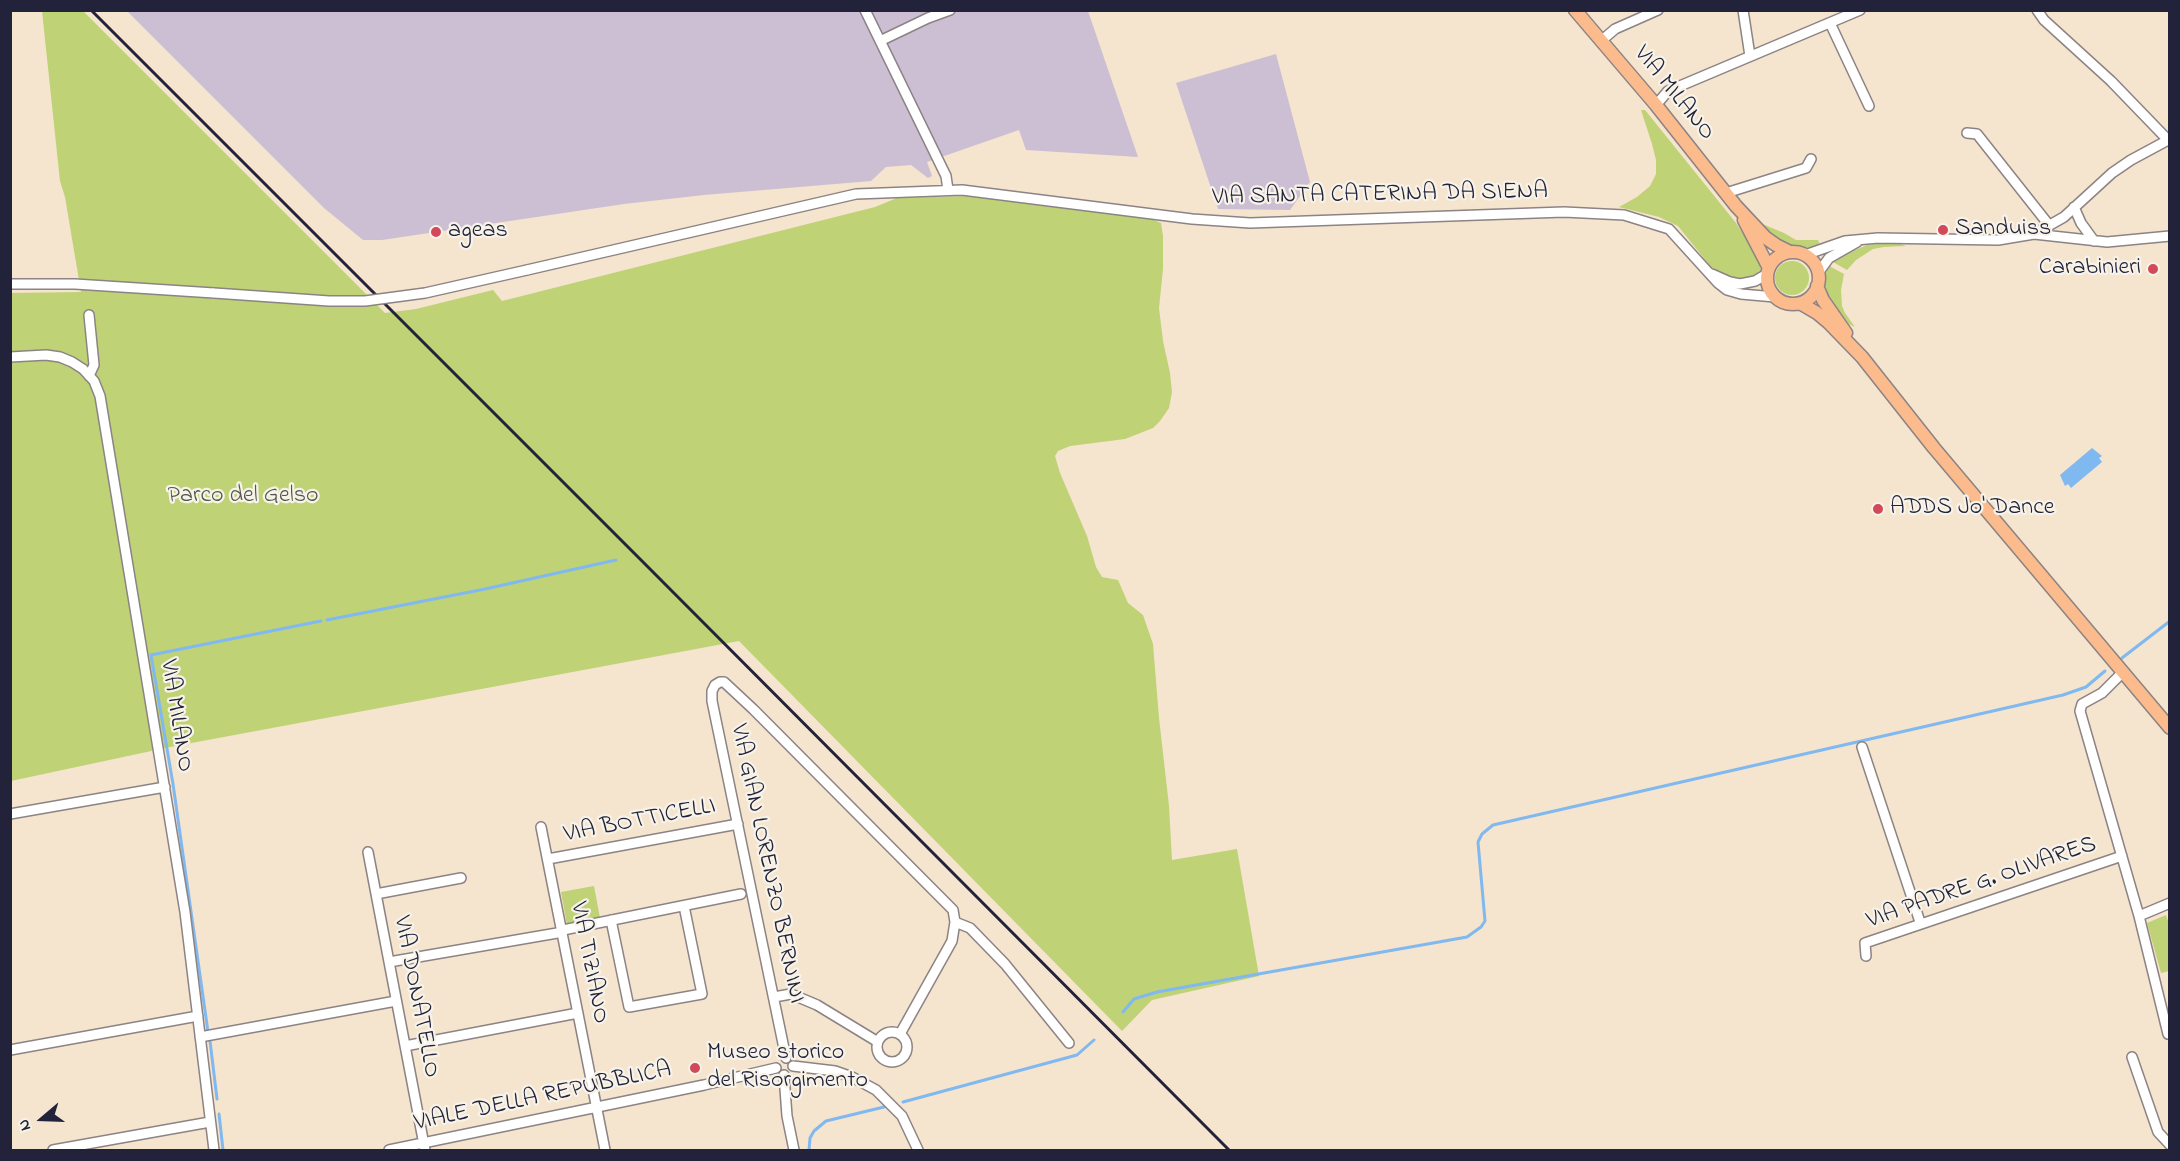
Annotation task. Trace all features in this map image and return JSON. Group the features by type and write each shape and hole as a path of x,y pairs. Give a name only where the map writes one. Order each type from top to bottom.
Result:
{"main road":[{"name":"VIA MILANO","path":"1576,11 1656,105 1736,206"},
{"path":"1736,206 1766,238 1790,252 1805,255 1812,261 1818,273 1817,286 1823,300 1862,357 1924,435 2169,728"},
{"path":"1736,206 1768,271 1768,285 1775,297 1788,303 1800,303 1817,313 1862,357"},
{"path":"1768,271 1777,257 1790,252"},
{"path":"1800,303 1810,297 1817,286"}],"street":[{"path":"865,10 946,176 948,190"},
{"path":"880,41 950,10"},
{"path":"1600,40 1615,29 1658,10"},
{"path":"1743,10 1750,56"},
{"path":"1656,105 1668,91 1860,10"},
{"path":"2034,234 2064,217 2112,173 2147,150 2169,139 2111,81 2044,20 2037,10"},
{"path":"1830,23 1869,106"},
{"path":"1967,134 1977,134 2049,225"},
{"path":"1726,193 1806,168 1811,159"},
{"name":"VIA SANTA CATERINA DA SIENA","path":"10,284 75,284 329,301 364,301 425,293 856,194 962,190 1192,219 1250,223 1610,213 1637,218 1669,229 1707,272 1727,290 1741,294 1775,297"},
{"path":"2074,207 2081,223 2094,241"},
{"path":"2064,217 2072,237"},
{"path":"1805,255 1845,241 1862,239 1903,237 1998,240 2034,234 2094,241 2119,241 2169,236"},
{"path":"1818,273 1829,258 1862,239"},
{"name":"VIA SANTA CATERINA DA SIENA","path":"1707,272 1740,284 1755,281 1768,271"},
{"path":"10,357 46,355 60,357 89,376 94,365 89,315"},
{"name":"VIA MILANO","path":"89,376 94,381 105,415 185,912 214,1150"},
{"path":"2123,672 2102,693 2086,701 2080,708 2139,916 2168,1034"},
{"name":"VIA GIAN LORENZO BERNINI","path":"786,1058 712,701 712,691 715,685 724,682 753,709 953,910 956,922"},
{"path":"1862,747 1920,922"},
{"path":"10,814 165,787"},
{"name":"VIA BOTTICELLI","path":"548,859 738,824"},
{"name":"VIA TIZIANO","path":"541,827 605,1150"},
{"name":"VIA DONATELLO","path":"368,852 424,1147"},
{"name":"VIA PADRE G. OLIVARES","path":"1866,956 1865,943 1920,922 2122,856"},
{"name":"VIA DONATELLO","path":"376,894 461,878"},
{"path":"389,962 563,931 741,894"},
{"path":"2139,916 2169,903"},
{"path":"611,920 629,1007 702,994 684,906"},
{"path":"900,1034 952,941 956,922 970,928 1005,964 1069,1043"},
{"path":"774,997 791,994 878,1042"},
{"path":"200,1037 396,1001"},
{"path":"405,1046 578,1013"},
{"path":"10,1050 198,1016"},
{"path":"887,1033 900,1034 906,1043 906,1053 899,1061 884,1060 877,1052 878,1042 887,1033"},
{"path":"786,1058 793,1066 792,1071 784,1075 776,1068 778,1060 786,1058"},
{"path":"2132,1058 2158,1132 2169,1145"},
{"path":"793,1066 835,1071 876,1090 902,1116 918,1150"},
{"name":"VIALE DELLA REPUBBLICA","path":"389,1150 424,1147 776,1068"},
{"path":"784,1075 787,1116 794,1150"},
{"path":"53,1150 210,1122"}],"shaded area":[{"path":"127,11 1088,11 1138,157 1026,150 1019,130 927,162 932,176 928,178 911,165 886,167 871,181 624,204 382,240 363,240 324,208"},
{"path":"1276,54 1310,182 1290,210 1218,209 1176,83"}],"green space":[{"name":"Parco del Gelso","path":"42,11 83,11 385,313 416,309 493,290 502,301 875,207 897,198 968,196 1149,218 1161,223 1163,269 1159,308 1172,392 1169,408 1153,428 1125,439 1070,446 1058,451 1055,456 1087,536 1096,567 1102,577 1118,580 1128,603 1143,615 1153,644 1172,860 1237,849 1259,976 1152,1000 1122,1031 739,641 170,747 11,781 11,293 81,292 65,197 60,181"},
{"path":"1641,110 1645,110 1736,223 1759,258 1761,270 1758,274 1751,278 1742,278 1720,273 1711,267 1678,226 1659,217 1619,207 1637,197 1650,186 1656,174 1656,160"},
{"path":"1760,223 1796,240 1818,240 1820,245 1810,248 1789,245 1776,238"},
{"path":"1895,242 1906,246 1873,249 1856,260 1847,270 1833,262 1867,245"},
{"path":"1792,261 1804,266 1809,278 1804,290 1792,295 1780,290 1775,278 1780,266"},
{"path":"1829,264 1844,274 1841,290 1842,306 1855,327 1849,324 1827,294 1824,276"},
{"path":"594,886 600,918 567,925 561,892"},
{"path":"2166,915 2169,924 2169,971 2161,973 2147,923"}],"water":[{"path":"2092,448 2102,456 2099,458 2102,462 2071,488 2068,484 2065,486 2060,475"}],"waterway":[{"path":"327,620 616,560"},
{"path":"208,1032 173,784 151,655 321,621"},
{"path":"2122,658 2170,621"},
{"path":"1123,1012 1134,999 1157,992 1467,937 1481,927 1485,921 1478,842 1482,834 1493,825 2063,695 2086,687 2105,671"},
{"path":"903,1102 1077,1055 1094,1040"},
{"path":"210,1041 217,1099"},
{"path":"809,1150 810,1138 814,1131 826,1121 884,1107"},
{"path":"219,1114 223,1150"}],"railway":[{"path":"91,10 1229,1150"}],"place":[{"name":"Sanduiss","path":"1943,230"},
{"name":"ageas","path":"436,232"},
{"name":"Carabinieri","path":"2153,269"},
{"name":"ADDS Jo' Dance","path":"1878,509"},
{"name":"Museo storico del Risorgimento","path":"695,1068"}]}
